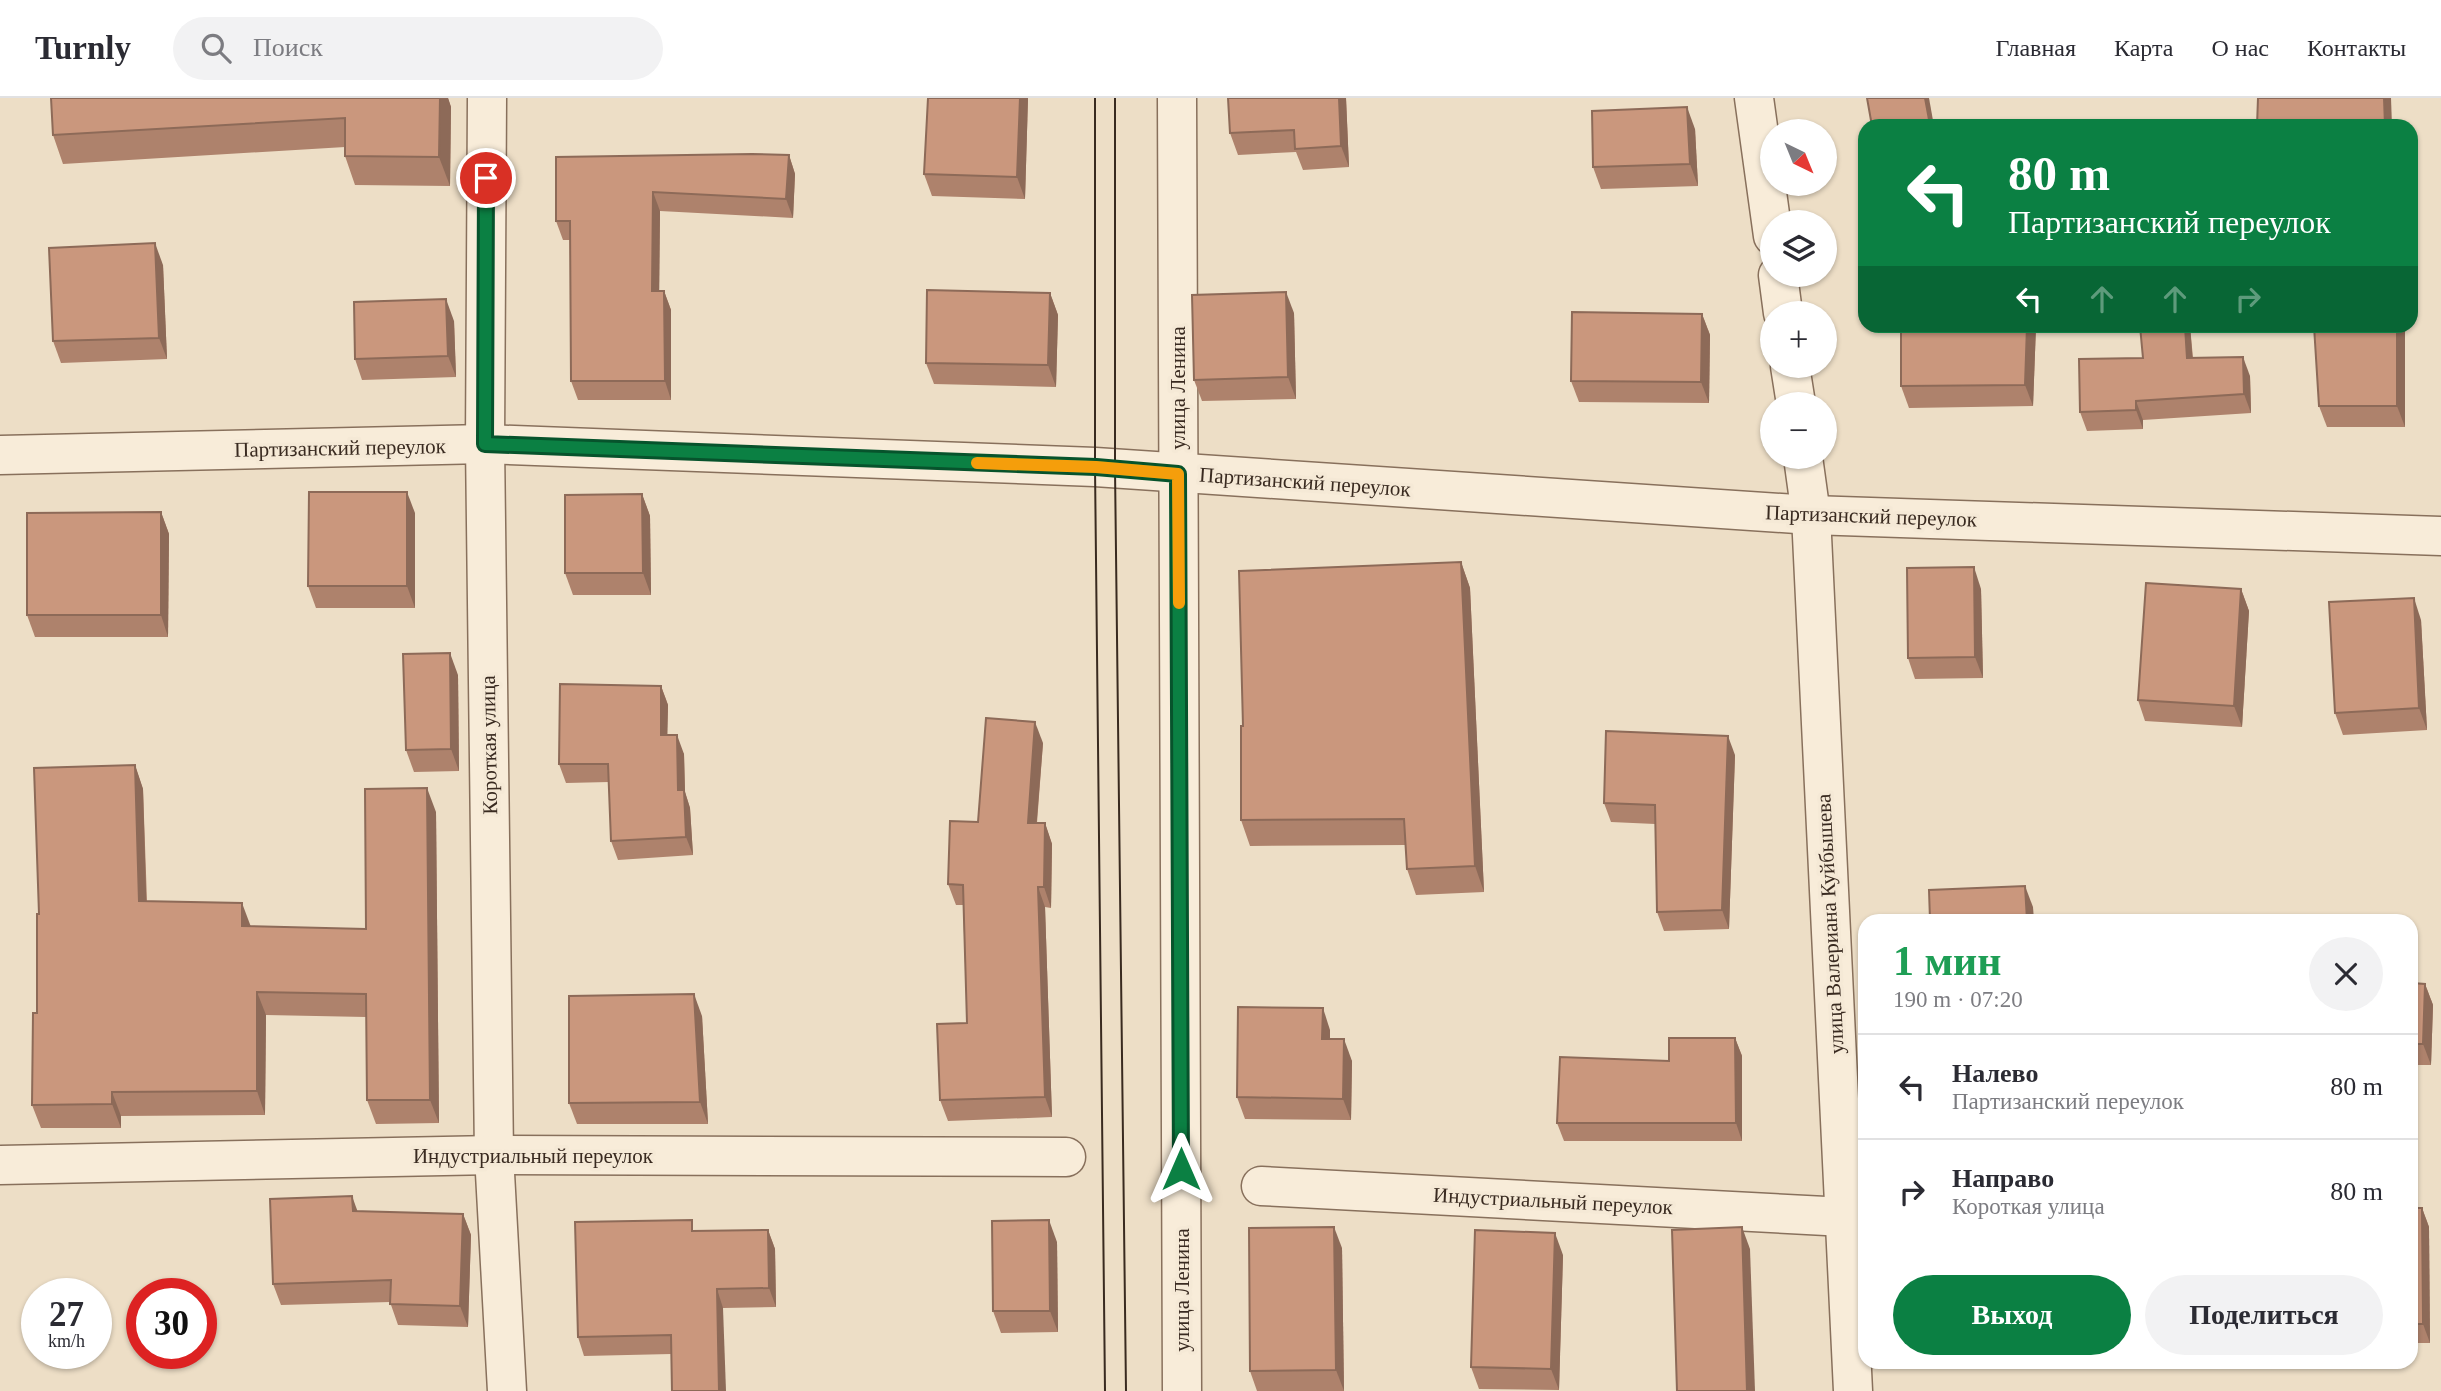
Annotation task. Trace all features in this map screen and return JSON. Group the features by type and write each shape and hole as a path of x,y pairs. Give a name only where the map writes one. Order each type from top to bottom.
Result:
{"street":[{"name":"Короткая улица","path":"487,98 485,444 494,1155 508,1391"},
{"name":"улица Ленина","path":"1177,98 1182,1391"},
{"path":"1754,98 1769,210"},
{"name":"Партизанский переулок","path":"0,456 485,444 1096,467 1811,515 2441,537"},
{"name":"улица Валериана Куйбышева","path":"1805,469 1811,515 1853,1391"},
{"name":"Индустриальный переулок","path":"0,1165 494,1155 1066,1157"},
{"name":"Индустриальный переулок","path":"1261,1186 1844,1217"}],"building":[{"path":"51,98 440,98 439,157 345,156 345,118 53,135"},
{"path":"928,98 1020,98 1017,177 924,174"},
{"path":"1228,98 1339,98 1341,146 1295,149 1294,130 1230,133"},
{"path":"1867,98 1925,98 1929,119 1871,119"},
{"path":"2258,98 2384,98 2385,119 2257,119"},
{"path":"1687,107 1690,164 1593,167 1592,111"},
{"path":"789,155 786,199 653,192 652,291 664,291 665,381 571,381 570,221 556,221 556,157"},
{"path":"155,243 159,338 53,341 49,248"},
{"path":"927,290 1050,293 1048,365 926,363"},
{"path":"1286,292 1288,377 1194,380 1192,295"},
{"path":"446,299 448,356 355,359 354,302"},
{"path":"1572,312 1702,314 1701,382 1571,381"},
{"path":"1901,333 2027,333 2025,385 1901,386"},
{"path":"2141,333 2185,333 2187,358 2243,357 2244,394 2136,401 2136,410 2080,412 2079,359 2143,358"},
{"path":"2314,333 2397,333 2397,406 2319,406"},
{"path":"309,492 407,492 407,586 308,586"},
{"path":"642,494 643,573 565,573 565,495"},
{"path":"161,512 161,615 27,615 27,513"},
{"path":"1461,562 1475,866 1407,869 1404,819 1241,820 1243,726 1239,571"},
{"path":"1974,567 1975,657 1908,658 1907,568"},
{"path":"2146,583 2241,589 2234,706 2138,700"},
{"path":"2414,598 2419,708 2335,713 2329,602"},
{"path":"450,653 451,749 406,750 403,654"},
{"path":"560,684 661,686 661,735 677,735 678,790 684,790 686,837 611,841 608,764 559,764"},
{"path":"986,718 1035,722 1028,823 1045,823 1044,887 1038,887 1045,1097 940,1100 937,1024 967,1023 963,885 948,884 950,821 978,822"},
{"path":"1606,731 1728,736 1722,910 1657,912 1655,805 1604,803"},
{"path":"135,765 139,901 242,903 242,926 366,929 365,789 427,788 430,1100 367,1100 366,994 257,992 257,1091 112,1092 112,1104 32,1105 33,1013 37,1013 39,914 34,768"},
{"path":"2025,886 2027,914 1930,914 1929,890"},
{"path":"2418,983 2425,984 2423,1044 2418,1044"},
{"path":"694,994 700,1102 569,1103 569,996"},
{"path":"1238,1007 1323,1008 1322,1039 1344,1039 1343,1099 1237,1097"},
{"path":"1669,1038 1735,1038 1736,1123 1557,1123 1560,1057 1669,1061"},
{"path":"352,1196 353,1211 463,1214 460,1306 390,1304 391,1280 273,1284 270,1199"},
{"path":"2418,1208 2422,1208 2423,1324 2418,1324"},
{"path":"692,1220 692,1231 768,1230 769,1288 717,1289 719,1391 672,1391 671,1335 578,1337 575,1222"},
{"path":"1049,1220 1050,1311 993,1311 992,1221"},
{"path":"1334,1227 1336,1370 1250,1371 1249,1228"},
{"path":"1742,1227 1747,1391 1677,1391 1672,1230"},
{"path":"1475,1230 1555,1233 1551,1369 1471,1367"}],"tram line":[{"path":"1095,98 1095,467 1105,1391"},
{"path":"1115,98 1115,469 1126,1391"}],"slow traffic":[{"path":"977,463 1096,467 1178,474 1179,603"}],"route":[{"path":"486,178 485,444 1096,467 1178,474 1181,1169"}]}
